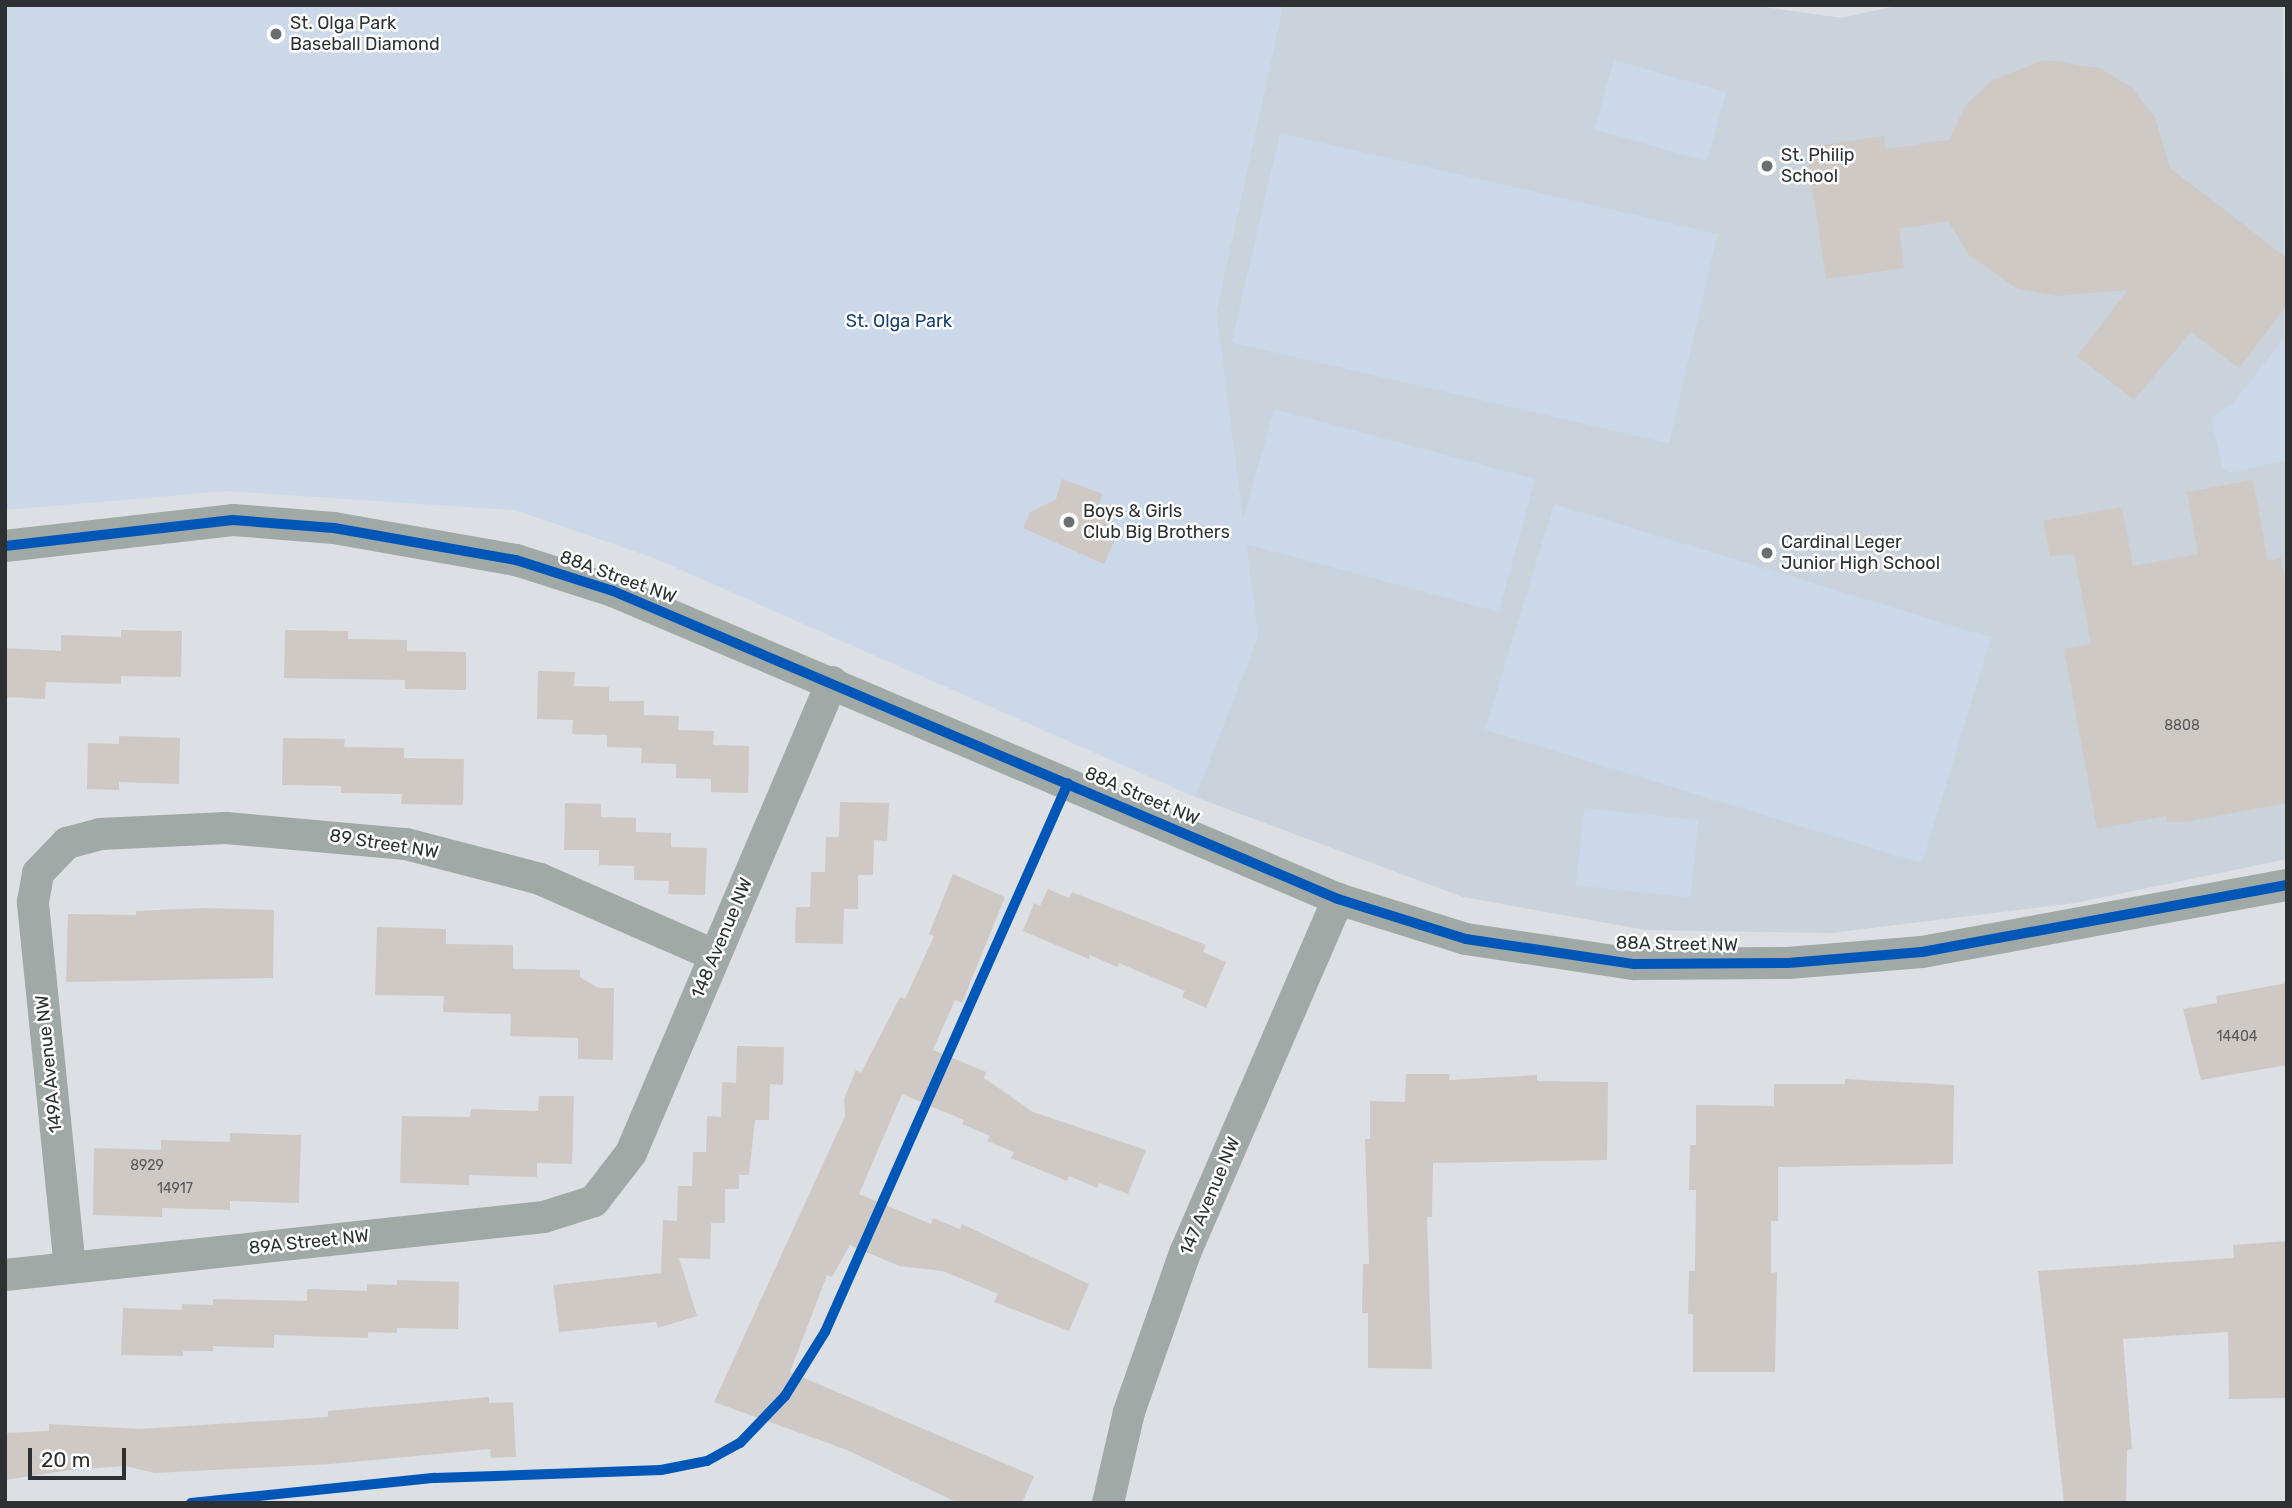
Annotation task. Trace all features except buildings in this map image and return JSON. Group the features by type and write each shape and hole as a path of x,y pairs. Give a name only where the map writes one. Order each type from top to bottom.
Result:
{"street":[{"name":"88A Street NW","path":"5,546 233,520 334,528 516,560 613,591 1338,899 1466,939 1621,962 1788,963 1923,952 2287,885"},
{"name":"148 Avenue NW","path":"606,1191 631,1153 832,682"},
{"name":"89 Street NW","path":"44,862 79,838 184,828 266,829 406,844 540,879 714,955"},
{"name":"149A Avenue NW","path":"44,862 33,902 70,1268"},
{"name":"147 Avenue NW","path":"1108,1503 1129,1412 1180,1265 1338,899"},
{"name":"89A Street NW","path":"5,1275 544,1217 579,1209 606,1191"}],"shaded area":[{"path":"1283,5 1750,5 1842,18 1900,5 2283,5 2287,859 2075,903 1831,933 1646,930 1463,897 1195,797 1258,637 1216,312"}],"green space":[{"name":"St. Olga Park","path":"5,5 1283,5 1216,312 1243,520 1274,409 1535,479 1499,612 1246,544 1258,637 1195,797 654,558 515,510 226,491 5,510"},
{"path":"1614,60 1726,92 1707,161 1594,129"},
{"path":"1280,133 1717,234 1669,443 1232,342"},
{"path":"2287,334 2287,460 2230,473 2223,469 2211,418 2234,402"},
{"path":"1554,504 1991,638 1922,863 1485,730"},
{"path":"1584,808 1698,820 1690,898 1576,886"}],"cycle path":[{"path":"5,546 233,520 334,528 516,560 613,591 1338,899 1466,939 1634,964 1788,963 1922,952 2287,885"},
{"path":"191,1503 435,1478 661,1470 707,1461 740,1443 785,1396 825,1332 1068,783"}],"place":[{"name":"St. Olga Park Baseball Diamond","path":"276,34"},
{"name":"St. Philip School","path":"1767,166"},
{"name":"Boys & Girls Club Big Brothers","path":"1069,522"},
{"name":"Cardinal Leger Junior High School","path":"1767,553"}]}
